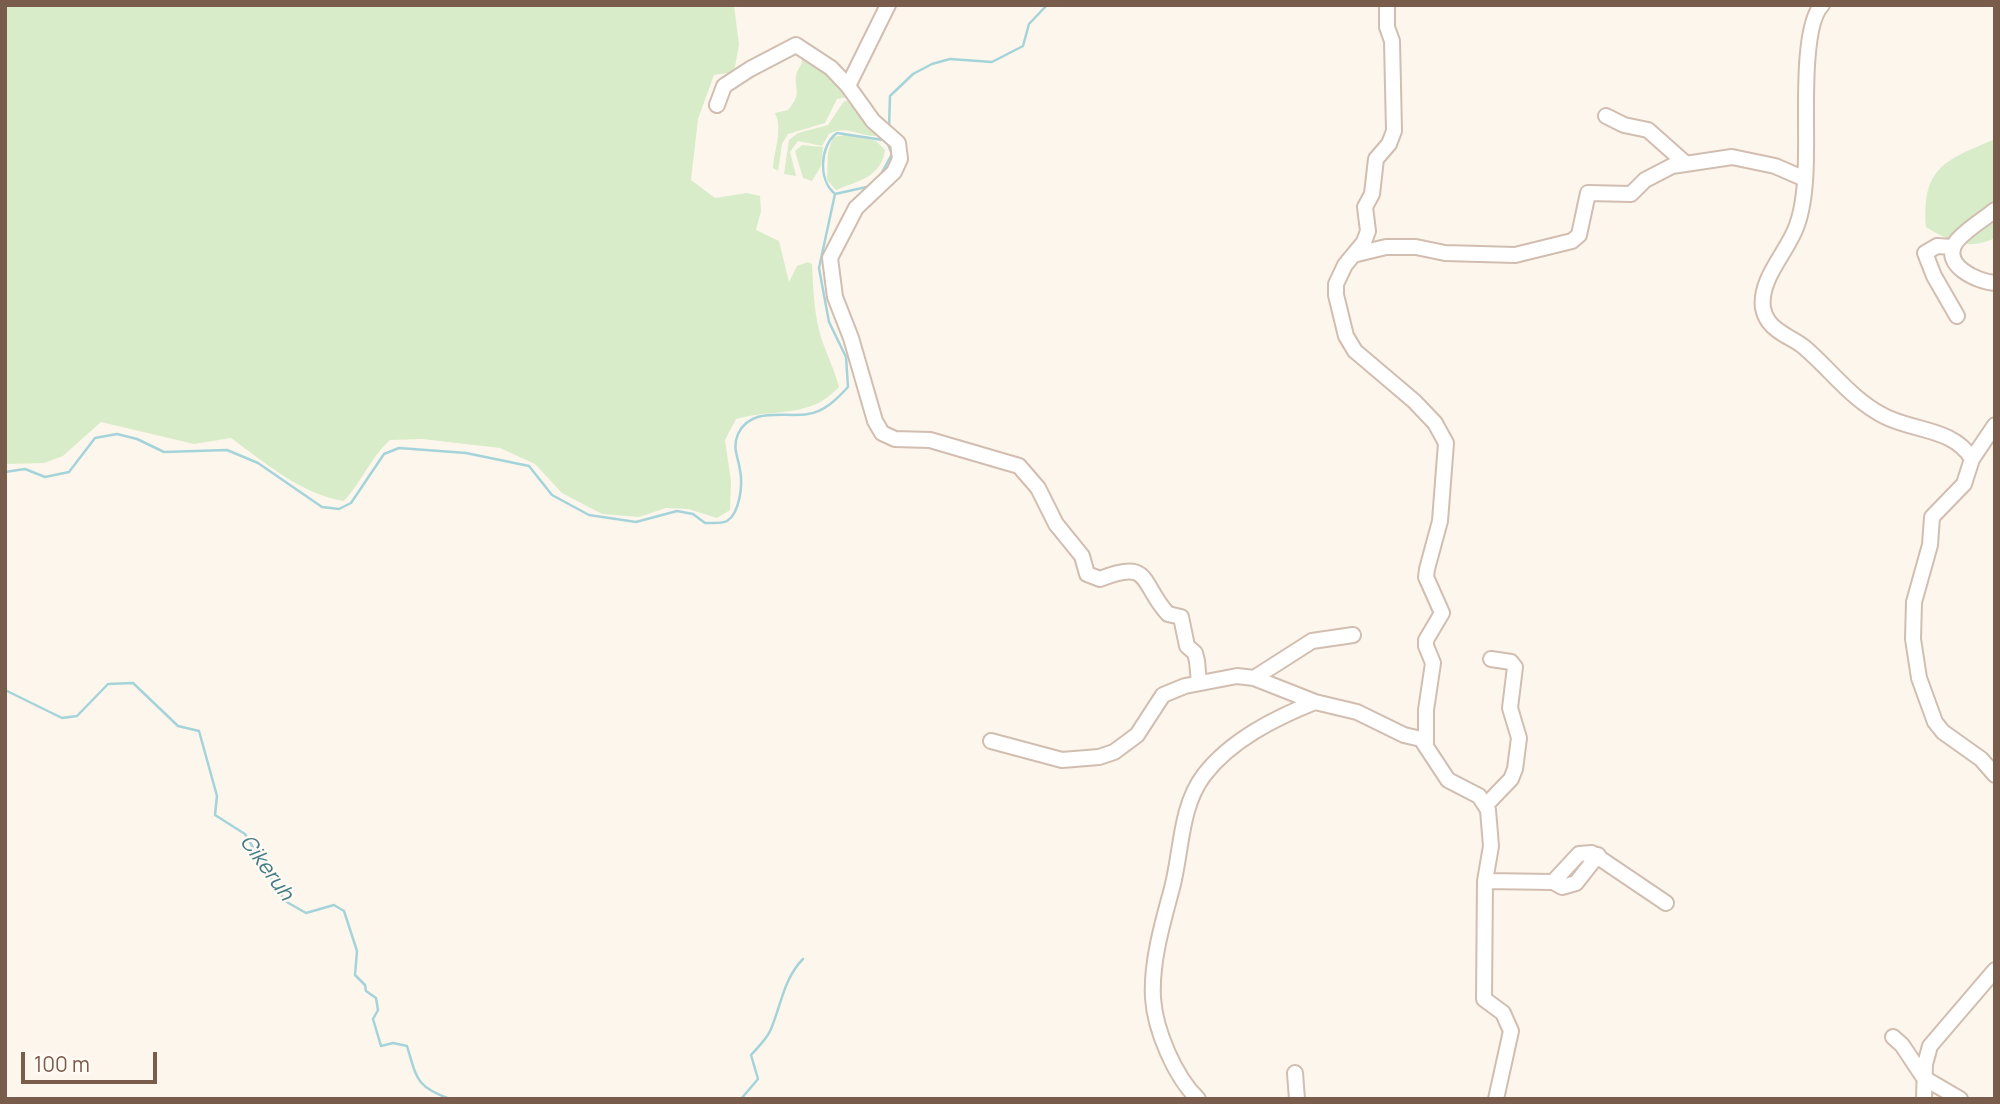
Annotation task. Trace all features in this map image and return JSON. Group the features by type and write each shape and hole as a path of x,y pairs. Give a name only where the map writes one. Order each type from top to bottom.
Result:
{"street":[{"path":"848,86 888,5"},
{"path":"1387,5 1387,32 1392,41 1394,131 1389,145 1376,159 1372,194 1365,207 1368,231 1357,254 1345,265 1336,284 1336,295 1346,336 1355,351 1374,363 1435,423 1446,443 1447,459 1440,521 1426,577 1441,613 1426,640 1433,663 1426,710 1426,743 1436,764 1448,780 1479,796 1486,805 1491,846 1485,881 1484,999 1503,1013 1511,1031 1496,1099"},
{"path":"1822,5 1814,17 1811,39 1805,95 1805,179 1798,224 1764,290 1763,306 1770,324 1801,344 1844,388 1871,409 1898,423 1936,432 1955,441 1972,459"},
{"path":"717,105 724,86 750,69 796,46 831,68 887,132 899,147 899,163 884,185 856,208 830,258 835,297 879,429 895,439 930,440 1019,466 1038,488 1056,524 1082,556 1087,574 1100,579 1120,570 1134,572 1151,585 1168,614 1181,617 1185,641 1197,661 1199,683"},
{"path":"1606,116 1624,125 1648,130 1684,162"},
{"path":"1357,254 1386,247 1416,247 1445,253 1515,255 1572,241 1579,235 1588,193 1631,194 1645,180 1684,162 1732,158 1775,166 1805,179"},
{"path":"1957,316 1929,266 1926,253 1937,246 1953,247 1995,210"},
{"path":"1953,247 1960,269 1978,280 1995,284"},
{"path":"1995,425 1972,459 1960,490 1939,507 1932,517 1930,545 1914,603 1913,639 1922,687 1935,722 1943,732 1981,759 1995,775"},
{"path":"1254,678 1312,641 1353,635"},
{"path":"1486,805 1514,774 1519,738 1510,708 1515,667 1511,662 1491,659"},
{"path":"991,741 1062,760 1099,757 1114,752 1137,735 1163,695 1199,683 1237,676 1254,678 1315,702 1357,712 1426,743"},
{"path":"1198,1099 1175,1069 1153,998 1159,940 1189,808 1204,775 1226,752 1262,728 1315,702"},
{"path":"1485,881 1553,882 1579,855 1598,855 1666,903"},
{"path":"1924,1099 1924,1078 1930,1046 1995,970"},
{"path":"1893,1037 1902,1045 1924,1078 1959,1099"},
{"path":"1295,1073 1297,1099"}],"green space":[{"path":"5,5 734,5 739,45 734,72 714,75 698,119 691,180 715,198 747,193 760,196 761,211 756,230 779,241 789,282 797,266 808,262 812,264 819,330 839,387 828,397 804,408 736,419 725,440 731,481 730,510 717,518 688,509 666,508 639,517 602,514 562,493 535,464 500,448 422,439 390,440 344,501 329,498 299,485 231,438 194,444 101,422 63,456 44,463 5,464"},
{"path":"802,56 836,78 847,97 837,99 825,123 788,134 782,144 778,171 773,168 778,133 775,113 788,110 793,104"},
{"path":"844,101 856,102 881,135 843,130 829,134 822,146 798,141 790,152 796,176 784,174 789,140 798,133 828,125"},
{"path":"851,134 876,141 885,150 883,159 879,167 867,177 836,190 827,180 828,152 833,137"},
{"path":"1995,139 1995,238 1976,244 1959,243 1926,227 1928,191 1940,169 1962,154"},
{"path":"802,145 823,147 821,166 812,181 803,178 795,151"}],"waterway":[{"path":"889,128 890,96 913,74 932,64 950,59 992,62 1023,46 1029,24 1047,5"},
{"path":"834,193 823,171 824,154 831,138 837,133 883,140"},
{"path":"880,176 892,154 885,137"},
{"path":"5,472 25,469 45,477 69,472 95,438 117,434 137,439 164,452 227,450 258,463 322,507 339,509 351,503 384,454 399,448 466,453 529,466 552,495 589,515 636,522 677,511 693,514 705,523 725,522 735,512 740,498 741,476 736,444 744,425 760,416 814,413 830,404 848,387 846,357 829,322 819,268 835,194 871,186"},
{"name":"Cikeruh","path":"5,690 62,718 77,716 108,684 133,683 178,726 199,731 217,796 215,815 245,834 285,901 306,913 334,905 344,911 357,951 355,975 365,985 366,991 376,998 378,1010 373,1019 381,1046 393,1043 407,1046 419,1080 430,1090 450,1099"},
{"name":"Cikeruh","path":"741,1099 758,1079 751,1055 769,1033 787,983 803,959"}]}
